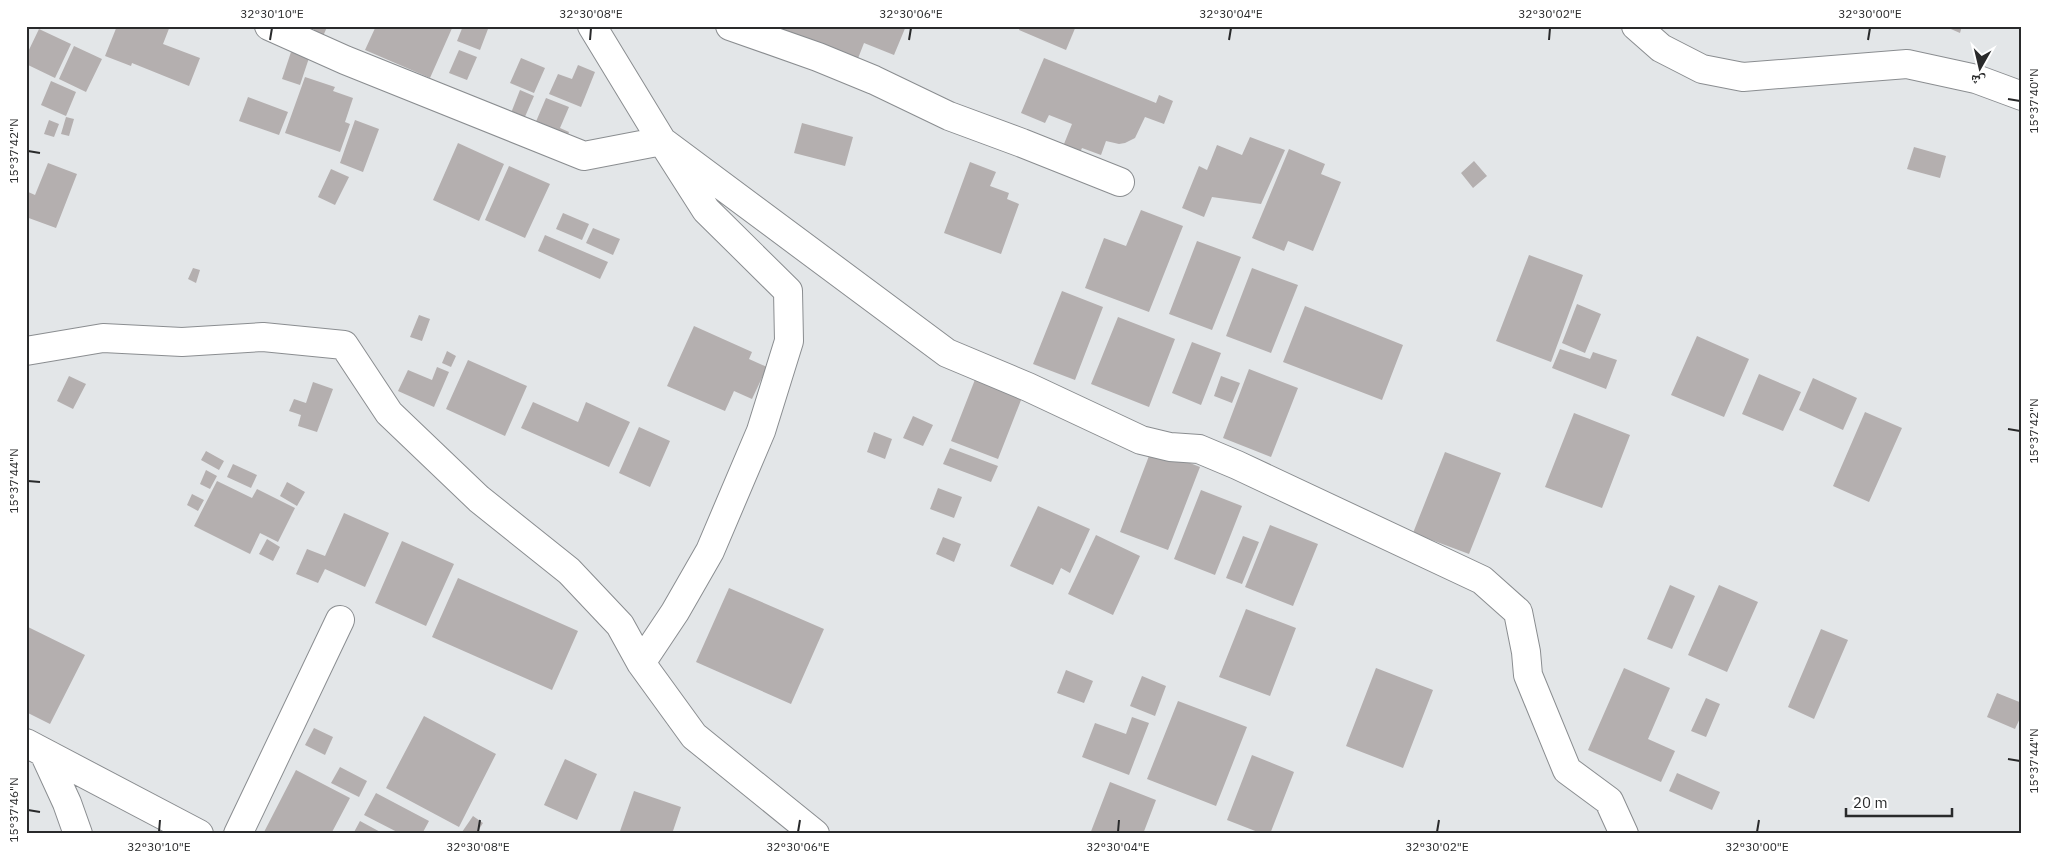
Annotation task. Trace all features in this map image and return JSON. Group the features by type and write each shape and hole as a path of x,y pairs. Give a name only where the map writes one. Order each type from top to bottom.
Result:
{"street":[{"path":"269,26 345,60 584,156 662,141 947,354 1028,387 1141,440 1199,449 1237,465 1482,580 1518,612 1526,652 1528,676 1567,770 1609,802 1624,834"},
{"path":"592,26 706,210 788,291 789,341 761,431 710,550 675,612 641,663"},
{"path":"730,26 818,57 874,80 949,116 1022,142 1120,182"},
{"path":"1636,26 1661,48 1702,69 1743,76 1907,64 1976,79 2022,96"},
{"path":"26,351 65,346 103,338 182,342 263,337 344,345 389,413 479,499 569,571 620,624 641,663 694,736 815,834"},
{"path":"238,834 340,620"},
{"path":"35,748 67,803 78,834"},
{"path":"35,748 199,834"}],"building":[{"path":"117,26 170,26 163,44 200,58 189,86 132,63 131,66 105,56"},
{"path":"315,26 327,27 321,41 311,37"},
{"path":"376,26 453,26 430,78 365,50"},
{"path":"463,26 482,26 488,29 480,50 457,41"},
{"path":"783,26 906,26 894,55 864,43 857,61 781,31"},
{"path":"1020,26 1076,26 1066,50 1019,30"},
{"path":"1944,26 1962,26 1960,33"},
{"path":"39,29 71,44 55,78 26,64 26,56"},
{"path":"74,46 102,59 86,92 59,79"},
{"path":"459,50 477,57 467,80 449,73"},
{"path":"291,52 309,58 300,85 282,79"},
{"path":"521,58 545,68 534,93 510,83"},
{"path":"1044,58 1156,103 1159,95 1173,101 1164,124 1145,117 1135,138 1119,144 1106,141 1101,155 1082,148 1079,155 1062,149 1072,124 1049,115 1045,123 1021,113"},
{"path":"578,65 595,72 581,107 549,94 558,74 572,79"},
{"path":"305,77 335,87 333,91 353,98 345,122 350,124 340,152 285,133"},
{"path":"51,81 76,92 66,116 41,105"},
{"path":"520,90 534,96 524,119 511,113"},
{"path":"248,97 288,112 279,135 239,121"},
{"path":"546,98 569,107 560,128 569,132 564,145 532,131"},
{"path":"66,117 74,119 69,136 61,134"},
{"path":"49,120 59,124 54,137 44,134"},
{"path":"355,120 379,129 363,172 340,163"},
{"path":"802,123 853,137 845,166 794,153"},
{"path":"1250,137 1285,150 1261,204 1212,197 1204,217 1182,208 1199,166 1207,170 1217,145 1242,155"},
{"path":"458,143 504,164 479,221 433,200"},
{"path":"1914,147 1946,156 1940,178 1907,169"},
{"path":"1289,149 1325,164 1321,174 1341,182 1313,251 1288,241 1284,251 1252,238"},
{"path":"1474,161 1487,176 1473,188 1461,173"},
{"path":"970,162 996,172 990,186 1009,193 1007,199 1019,204 1001,254 944,233"},
{"path":"48,163 77,174 56,228 26,217 26,191 35,195"},
{"path":"509,166 550,184 525,238 485,220"},
{"path":"331,169 349,177 335,205 318,197"},
{"path":"1141,210 1183,226 1149,312 1085,288 1104,238 1126,246"},
{"path":"563,213 589,224 582,240 556,229"},
{"path":"593,228 620,239 613,255 586,243"},
{"path":"545,235 608,262 600,279 538,251"},
{"path":"1197,241 1241,257 1212,330 1169,314"},
{"path":"1529,255 1583,275 1551,362 1496,341"},
{"path":"193,268 200,270 196,283 188,279"},
{"path":"1252,268 1298,285 1271,353 1226,336"},
{"path":"1062,291 1103,307 1075,380 1033,364"},
{"path":"1577,304 1601,314 1585,353 1562,343"},
{"path":"1305,306 1403,345 1382,400 1283,362"},
{"path":"419,315 430,319 422,341 410,337"},
{"path":"1118,317 1175,339 1149,407 1091,384"},
{"path":"694,326 752,352 749,359 767,367 752,399 734,391 725,411 667,386"},
{"path":"1697,336 1749,359 1724,417 1671,395"},
{"path":"1192,342 1221,353 1201,405 1172,393"},
{"path":"1560,349 1590,359 1593,352 1617,360 1606,389 1552,368"},
{"path":"447,351 456,356 451,367 442,363"},
{"path":"468,360 527,386 505,436 446,409"},
{"path":"437,367 449,372 434,407 398,391 408,370 432,380"},
{"path":"1249,369 1298,388 1271,457 1223,438"},
{"path":"1759,374 1801,392 1783,431 1742,414"},
{"path":"69,376 86,384 73,409 57,401"},
{"path":"1221,376 1240,383 1232,403 1214,396"},
{"path":"976,377 1023,395 998,459 951,441"},
{"path":"1813,378 1857,398 1843,430 1799,410"},
{"path":"313,382 333,389 317,432 298,426 301,415 289,411 294,399 306,403"},
{"path":"533,402 578,422 586,402 630,422 609,467 521,428"},
{"path":"1865,412 1902,428 1869,502 1833,486"},
{"path":"1574,413 1630,435 1602,508 1545,487"},
{"path":"913,416 933,425 923,446 903,438"},
{"path":"639,427 670,441 650,487 619,473"},
{"path":"874,432 892,439 885,459 867,452"},
{"path":"950,448 998,466 991,482 943,464"},
{"path":"1152,448 1200,467 1168,550 1120,532"},
{"path":"206,451 224,461 219,470 201,460"},
{"path":"1445,452 1501,473 1469,554 1413,533"},
{"path":"233,464 257,475 251,488 227,477"},
{"path":"206,470 217,476 210,489 200,484"},
{"path":"217,481 252,498 257,489 295,508 278,542 260,533 250,554 194,526"},
{"path":"287,482 305,492 297,506 280,496"},
{"path":"938,488 962,497 954,518 930,509"},
{"path":"1201,490 1242,506 1215,575 1174,559"},
{"path":"192,494 204,500 198,511 187,505"},
{"path":"1038,506 1090,529 1070,573 1061,568 1053,585 1010,566"},
{"path":"344,513 389,533 365,587 325,569 318,583 296,574 307,549 325,556"},
{"path":"1270,525 1318,544 1293,606 1245,587"},
{"path":"1096,535 1140,556 1113,615 1068,594"},
{"path":"1243,536 1259,542 1242,584 1226,578"},
{"path":"943,537 961,544 954,562 936,554"},
{"path":"267,539 280,547 273,561 259,554"},
{"path":"402,541 454,564 426,626 375,603"},
{"path":"458,578 578,631 552,690 432,637"},
{"path":"1670,585 1695,596 1672,649 1647,639"},
{"path":"1719,585 1758,602 1727,672 1688,655"},
{"path":"729,588 824,629 791,704 696,662"},
{"path":"1246,609 1296,628 1270,696 1219,677"},
{"path":"26,626 85,655 50,724 26,712"},
{"path":"1821,629 1848,640 1814,719 1788,707"},
{"path":"1376,668 1433,690 1403,768 1346,746"},
{"path":"1624,668 1670,688 1648,739 1675,751 1661,782 1588,750"},
{"path":"1066,670 1093,681 1084,703 1057,693"},
{"path":"1142,676 1166,686 1155,716 1130,706"},
{"path":"1997,693 2022,703 2022,714 2015,729 1987,717"},
{"path":"1706,698 1720,704 1706,737 1691,731"},
{"path":"1178,701 1247,727 1216,806 1147,779"},
{"path":"424,716 496,754 459,827 386,788"},
{"path":"1132,717 1149,723 1129,775 1082,757 1095,723 1126,734"},
{"path":"314,728 333,737 325,755 305,745"},
{"path":"1252,755 1294,772 1270,834 1263,834 1227,820"},
{"path":"565,759 597,774 577,820 544,805"},
{"path":"340,767 367,781 359,797 331,783"},
{"path":"296,770 350,798 331,834 263,834"},
{"path":"1677,773 1720,792 1712,810 1669,791"},
{"path":"1110,782 1156,800 1143,834 1090,834"},
{"path":"634,791 681,807 672,834 619,834"},
{"path":"376,793 429,821 422,834 401,834 364,815"},
{"path":"473,816 483,823 476,834 465,834 462,832"},
{"path":"360,821 384,834 353,834"}]}
